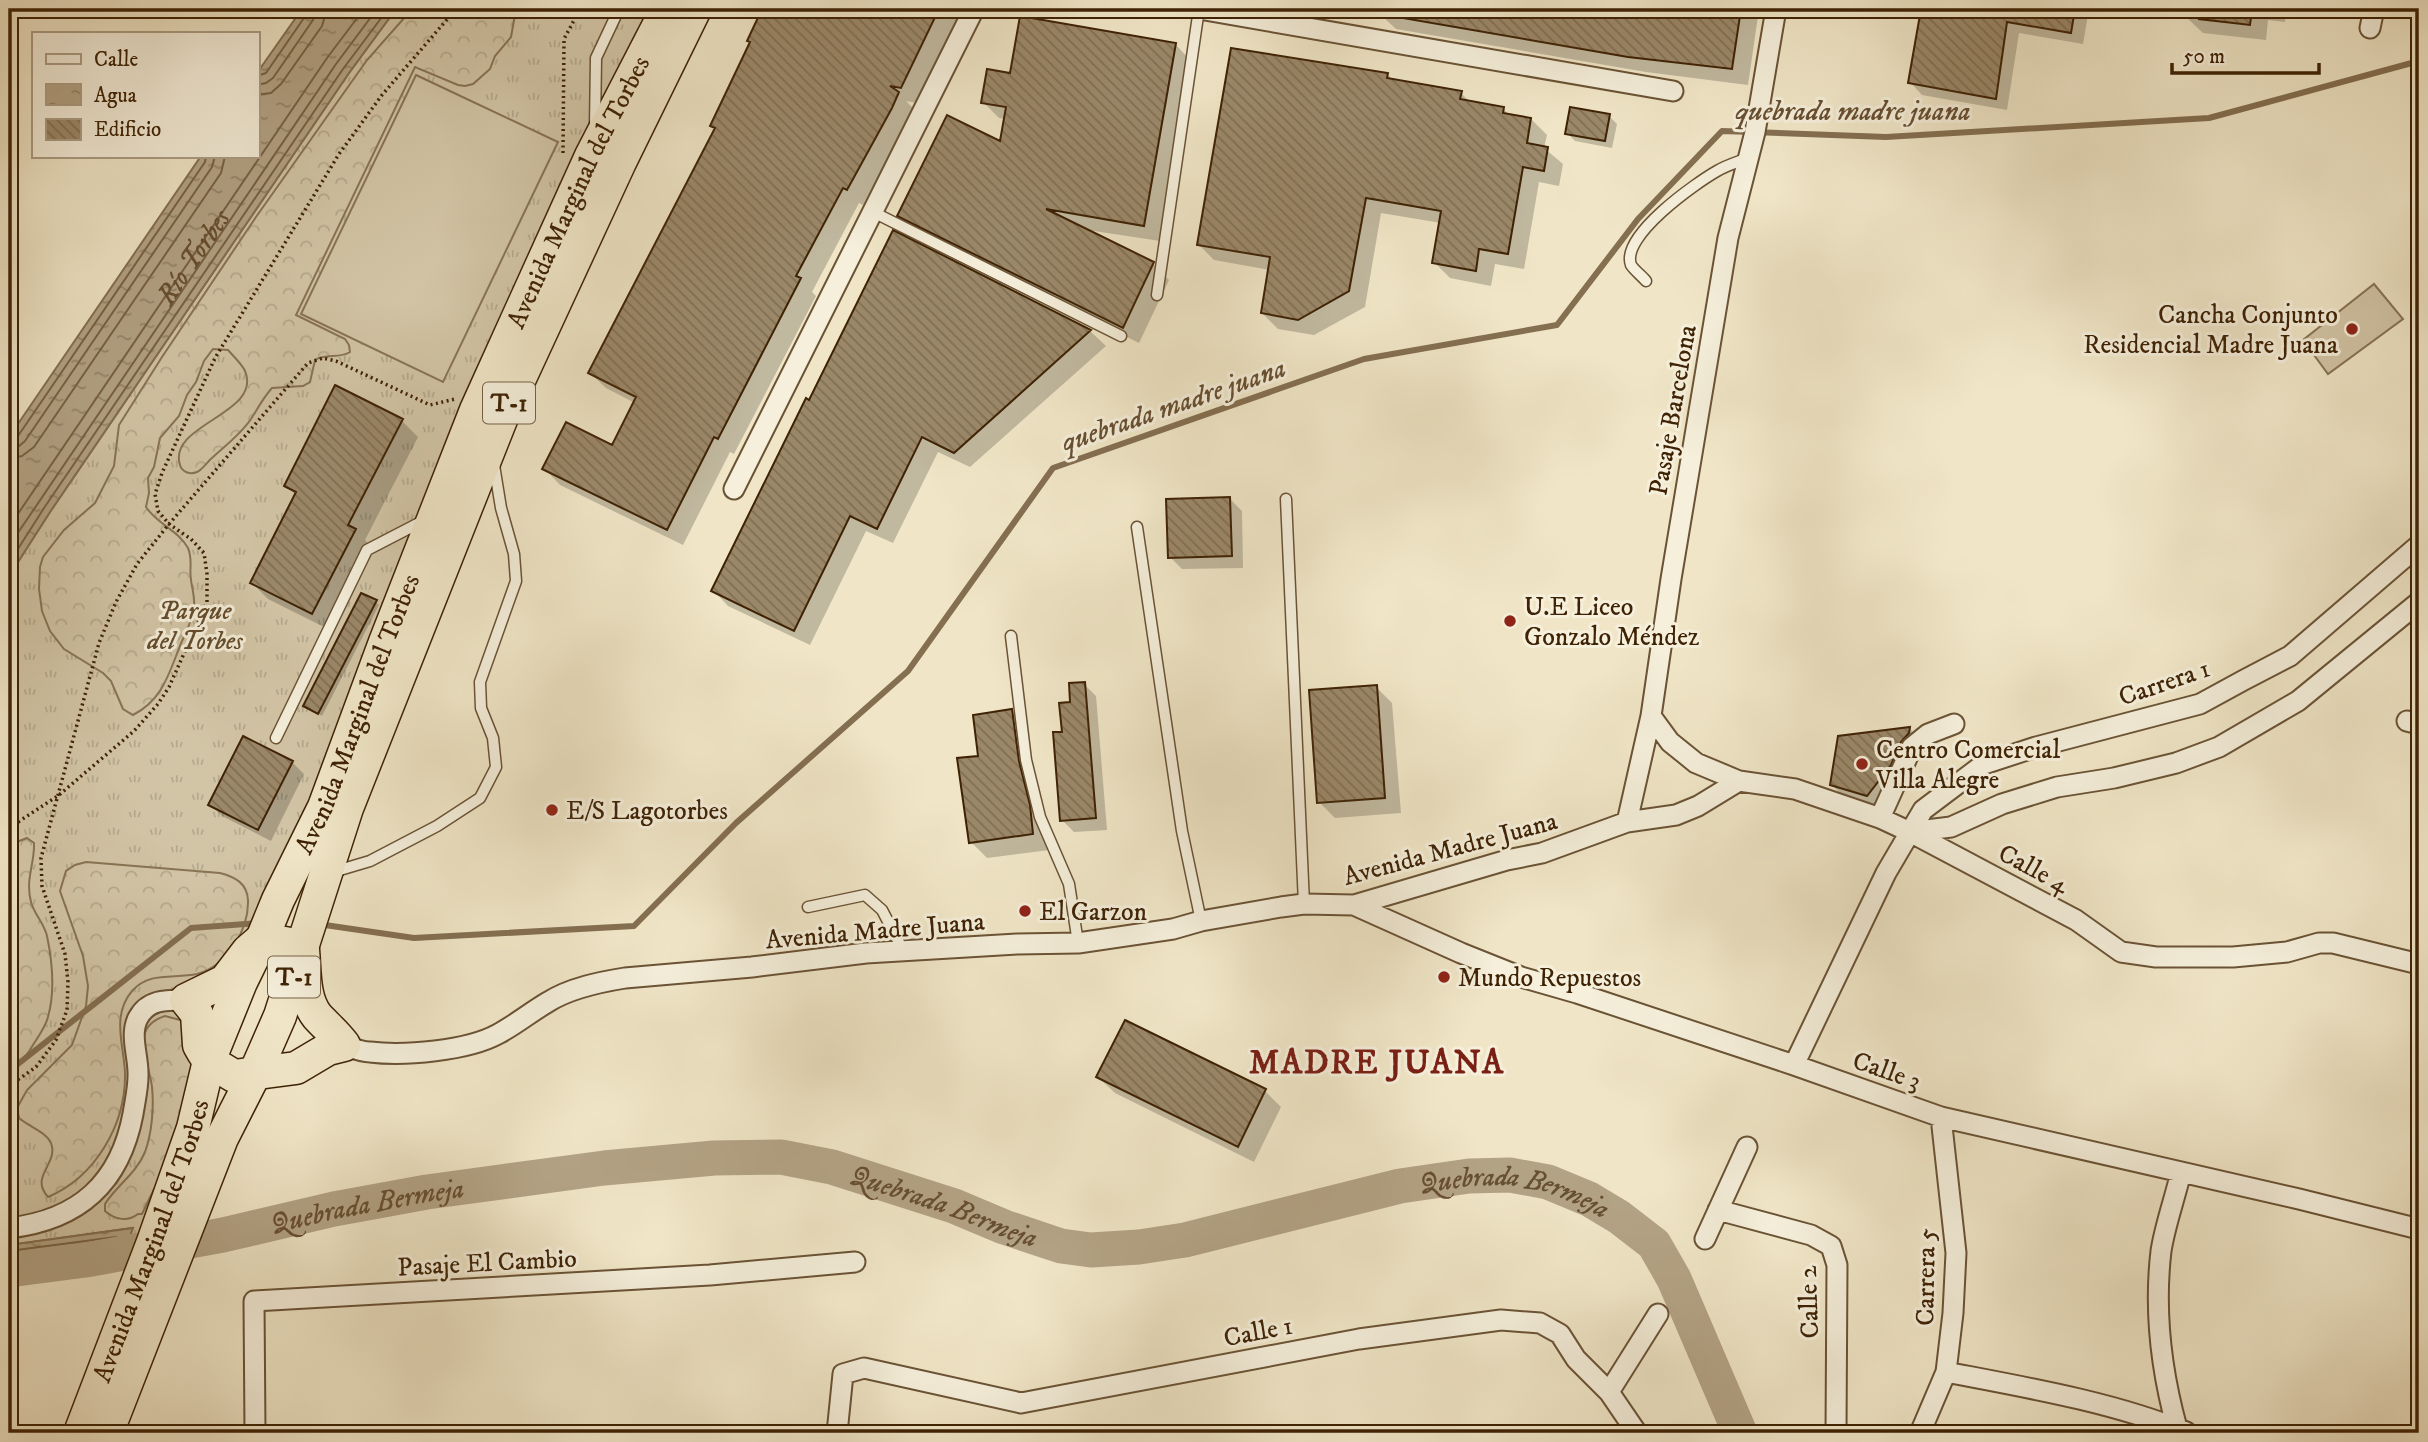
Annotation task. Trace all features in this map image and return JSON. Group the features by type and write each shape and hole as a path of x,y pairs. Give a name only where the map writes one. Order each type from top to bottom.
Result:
{"highway":[{"name":"Avenida Marginal del Torbes","path":"107,1433 155,1307 185,1193 193,1128 209,1061 278,900 324,807 476,410 578,158 667,9"},
{"name":"Avenida Marginal del Torbes","path":"80,1433 124,1316 185,1193 222,1138 280,1016 352,795 491,445 609,186 695,9"},
{"path":"262,939 290,944 303,950 306,991 314,1013 344,1045 328,1049 296,1068 234,1076 209,1061 198,1045 197,1014 186,1000 225,981 248,951 262,939"}],"street":[{"path":"734,489 974,9"},
{"path":"1199,9 1673,91"},
{"name":"Pasaje Barcelona","path":"1627,822 1651,716 1728,238 1755,132 1776,9"},
{"name":"Carrera 1","path":"1794,1065 1886,873 1923,810 1984,764 2036,747 2200,704 2290,656 2419,545"},
{"path":"1910,832 1951,827 2002,804 2057,788 2176,763 2220,747 2298,701 2419,602"},
{"name":"Calle 4","path":"1651,716 1670,742 1696,763 1739,781 1796,789 1880,818 2077,920 2121,952 2156,957 2233,957 2287,952 2319,943 2333,943 2419,964"},
{"path":"1880,818 1913,747 1928,734 1954,724"},
{"name":"Avenida Madre Juana","path":"344,1045 367,1052 426,1052 461,1046 495,1036 550,1000 606,981 903,950 1078,943 1173,929 1201,921 1304,904 1354,905 1483,867 1542,853 1627,822 1676,815 1698,806 1739,781"},
{"name":"Calle 3","path":"1354,905 1521,977 1794,1065 1941,1117 2419,1229"},
{"path":"9,1228 42,1222 67,1212 89,1197 107,1178 124,1147 136,1100 138,1063 134,1034 137,1020 146,1008 155,1003 186,1000"},
{"name":"Carrera 5","path":"1920,1433 1946,1372 1953,1312 1956,1253 1941,1117"},
{"path":"1705,1239 1747,1147"},
{"path":"2181,1172 2161,1250 2158,1334 2168,1397 2183,1431"},
{"name":"Calle 2","path":"1718,1210 1811,1235 1831,1246 1837,1265 1836,1433"},
{"name":"Pasaje El Cambio","path":"255,1433 254,1301 684,1277 855,1262"},
{"path":"1609,1392 1658,1314"},
{"name":"Calle 1","path":"838,1433 843,1374 864,1368 1021,1403 1359,1339 1501,1320 1540,1323 1560,1334 1576,1359 1609,1392 1637,1433"},
{"path":"1946,1372 2050,1392 2183,1431"}],"lane":[{"path":"578,158 596,121 596,58 619,9"},
{"path":"1157,295 1199,9"},
{"path":"1646,281 1632,265 1630,254 1641,233 1691,188 1719,170 1748,158"},
{"path":"873,212 1121,336"},
{"path":"326,874 370,861 437,826 480,798 496,767 493,738 481,708 480,682 516,581 514,554 501,508 491,445"},
{"path":"1286,499 1304,904"},
{"path":"276,738 368,550 435,515"},
{"path":"1137,527 1182,831 1201,921"},
{"path":"1011,636 1026,760 1040,817 1069,884 1078,943"},
{"path":"808,908 864,895 882,910 903,950"}],"path":[{"path":"9,828 59,795 134,731 158,704 182,661 206,602 204,553 191,539 169,524 158,510 155,494 162,473 215,358 339,154 382,95 456,9"},
{"path":"578,158 564,39 580,9"},
{"path":"9,1086 36,1067 56,1040 67,1010 65,954 47,907 42,886 41,858 99,643 116,602 137,564 308,363 323,358 336,361 430,405 457,398"}],"green space":[{"name":"Parque del Torbes","path":"396,9 667,9 591,156 148,1244 126,1247 132,1228 9,1245 9,576 349,73"},
{"path":"412,9 516,9 511,37 495,56 490,69 473,84 458,85 415,67 296,315 345,339 350,352 315,360 310,382 303,386 272,388 238,434 199,471 189,473 180,465 180,451 187,439 229,409 241,398 247,386 245,371 240,363 228,350 213,349 204,361 179,416 160,438 154,467 148,478 146,507 179,536 188,548 194,606 190,624 159,693 133,715 123,709 111,681 103,673 64,649 50,631 42,611 39,589 43,557 64,530 95,503 114,466 119,425 256,217 367,60"},
{"path":"416,75 558,142 443,382 301,314"},
{"name":"Cancha Conjunto Residencial Madre Juana","path":"2374,284 2403,319 2328,374 2303,340"},
{"path":"27,838 34,843 29,894 47,936 52,997 43,1030 21,1063 9,1073 9,845"},
{"path":"86,862 220,873 235,879 245,889 247,911 245,923 234,945 227,955 208,970 197,974 154,978 132,991 122,1010 120,1021 124,1092 113,1130 93,1163 65,1188 48,1197 42,1183 51,1157 51,1143 41,1132 19,1118 17,1108 27,1090 72,1045 86,1006 88,986 83,956 60,891 66,871"},
{"path":"165,1016 180,1020 185,1025 195,1076 158,1181 142,1214 126,1219 117,1218 105,1211 105,1204 141,1160 151,1128 152,1087 144,1037 147,1028 154,1021"}],"water":[{"name":"Río Torbes","path":"302,9 396,9 349,73 9,576 9,437 200,158 259,158 259,70"},
{"path":"133,1228 119,1267 9,1281 9,1245"}],"building":[{"path":"762,9 939,9 901,88 890,86 899,92 892,108 847,190 843,188 796,276 801,278 718,439 714,437 667,530 542,469 566,422 612,445 636,397 588,373 715,128 710,126 750,42 747,41"},
{"path":"1398,9 1741,9 1732,69 1628,57 1397,17"},
{"path":"1921,9 2075,9 2071,33 2007,22 1996,99 1908,83"},
{"path":"2200,9 2252,9 2250,25 2199,19"},
{"path":"1020,16 1176,43 1144,226 1046,209 1154,262 1123,328 897,216 947,115 1000,141 1006,107 981,103 987,69 1010,73"},
{"path":"1231,48 1388,73 1387,78 1462,91 1460,99 1504,107 1503,113 1531,118 1527,143 1548,147 1544,171 1523,167 1508,254 1479,249 1476,271 1432,263 1441,211 1366,198 1349,291 1298,320 1261,313 1270,257 1197,245"},
{"path":"1570,107 1610,114 1605,141 1565,134"},
{"path":"893,230 1091,330 954,453 922,437 877,529 850,516 794,631 711,591"},
{"path":"335,385 403,419 348,525 356,529 312,614 250,583 296,492 284,486"},
{"path":"1230,497 1232,556 1168,558 1166,499"},
{"path":"361,593 377,600 318,714 303,706"},
{"path":"1085,682 1096,818 1060,821 1053,732 1062,732 1059,703 1070,702 1069,683"},
{"path":"1377,685 1385,798 1317,803 1309,690"},
{"path":"1012,709 1033,834 969,843 957,758 978,756 973,715"},
{"name":"Centro Comercial Villa Alegre","path":"1910,727 1891,765 1867,796 1830,785 1838,736"},
{"path":"243,736 293,761 258,830 208,805"},
{"path":"1125,1020 1266,1089 1238,1147 1096,1077"}],"waterway":[{"name":"quebrada madre juana","path":"318,924 414,938 634,926 736,823 908,671 1053,468 1364,359 1557,325 1638,219 1722,131 1886,137 2209,118 2419,61"},
{"name":"quebrada madre juana","path":"9,1071 191,928 258,923"},
{"name":"Quebrada Bermeja","path":"9,1270 86,1260 223,1235 334,1209 427,1192 604,1168 714,1158 781,1157 832,1167 954,1206 1004,1227 1061,1246 1091,1250 1185,1240 1400,1186 1469,1176 1510,1175 1548,1182 1589,1199 1619,1217 1654,1244 1674,1279 1740,1433"}],"place":[{"name":"Cancha Conjunto Residencial Madre Juana","path":"2352,329"},
{"name":"U.E Liceo Gonzalo Méndez","path":"1510,621"},
{"name":"Centro Comercial Villa Alegre","path":"1862,764"},
{"name":"E/S Lagotorbes","path":"552,810"},
{"name":"El Garzon","path":"1025,911"},
{"name":"Mundo Repuestos","path":"1444,977"}],"district":[{"name":"MADRE JUANA","path":"1377,1061"}]}
